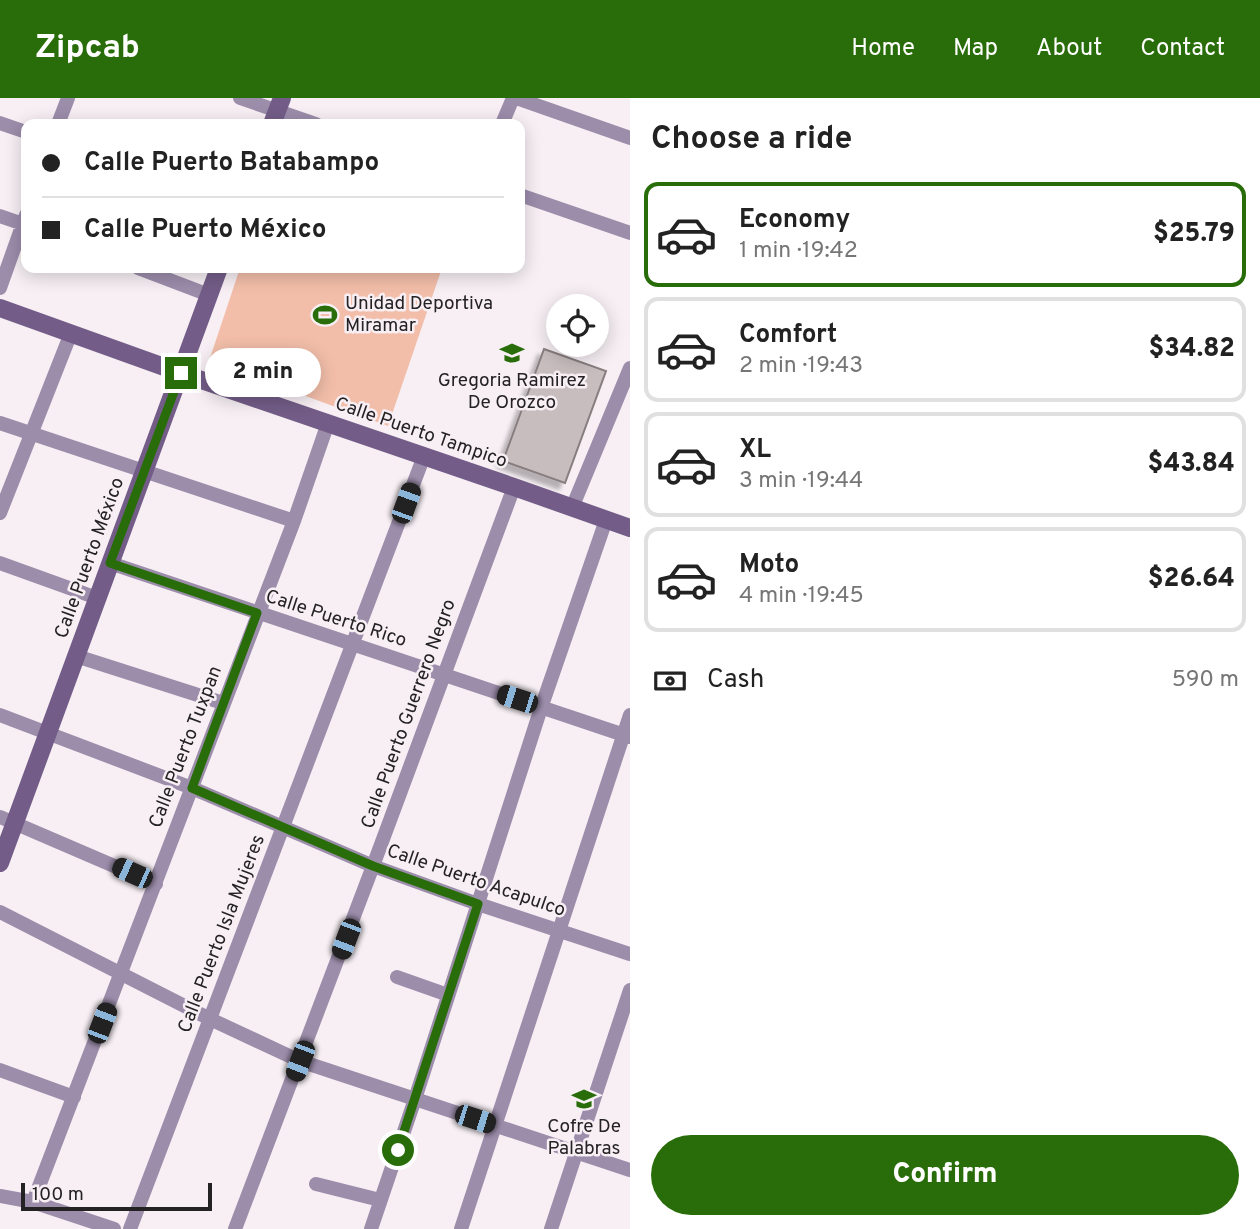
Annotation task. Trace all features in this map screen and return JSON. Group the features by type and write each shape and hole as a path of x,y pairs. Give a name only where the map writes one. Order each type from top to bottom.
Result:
{"street":[{"path":"60,119 68,98"},
{"path":"240,98 301,119"},
{"path":"504,119 515,98 630,138"},
{"path":"0,122 21,130"},
{"path":"525,197 630,233"},
{"path":"0,216 21,221"},
{"path":"0,288 21,233"},
{"path":"151,273 209,295"},
{"name":"Calle Puerto México","path":"0,863 8,820 48,734 217,273"},
{"name":"Calle Puerto Tampico","path":"0,308 630,528"},
{"path":"0,513 71,333"},
{"path":"572,508 624,401 630,368"},
{"path":"0,423 294,521"},
{"name":"Calle Puerto Tuxpan","path":"33,1202 294,521 328,423"},
{"name":"Calle Puerto Isla Mujeres","path":"130,1229 424,456"},
{"name":"Calle Puerto Guerrero Negro","path":"235,1229 514,486"},
{"path":"371,1229 541,708 606,520"},
{"path":"0,563 97,598"},
{"name":"Calle Puerto Rico","path":"110,563 627,736"},
{"path":"76,656 223,703"},
{"name":"Calle Puerto Acapulco","path":"0,715 192,788 373,866 630,954"},
{"path":"461,1229 559,929 627,736 630,715"},
{"path":"8,820 156,884"},
{"path":"0,912 210,1019 300,1061 630,1170"},
{"path":"397,977 448,995"},
{"path":"551,1229 630,990"},
{"path":"0,1070 74,1097"},
{"path":"316,1184 380,1200"},
{"path":"0,1196 33,1202 114,1229"}],"shaded area":[{"name":"Unidad Deportiva Miramar","path":"238,273 440,273 388,426 209,361"}],"building":[{"path":"544,349 546,357 567,357 606,371 565,483 503,461"}],"place":[{"name":"Unidad Deportiva Miramar","path":"325,315"},
{"name":"Gregoria Ramirez De Orozco","path":"512,353"},
{"name":"Cofre De Palabras","path":"584,1099"}],"route":[{"path":"181,373 110,563 257,613 192,788 373,866 478,904 398,1150"}]}
